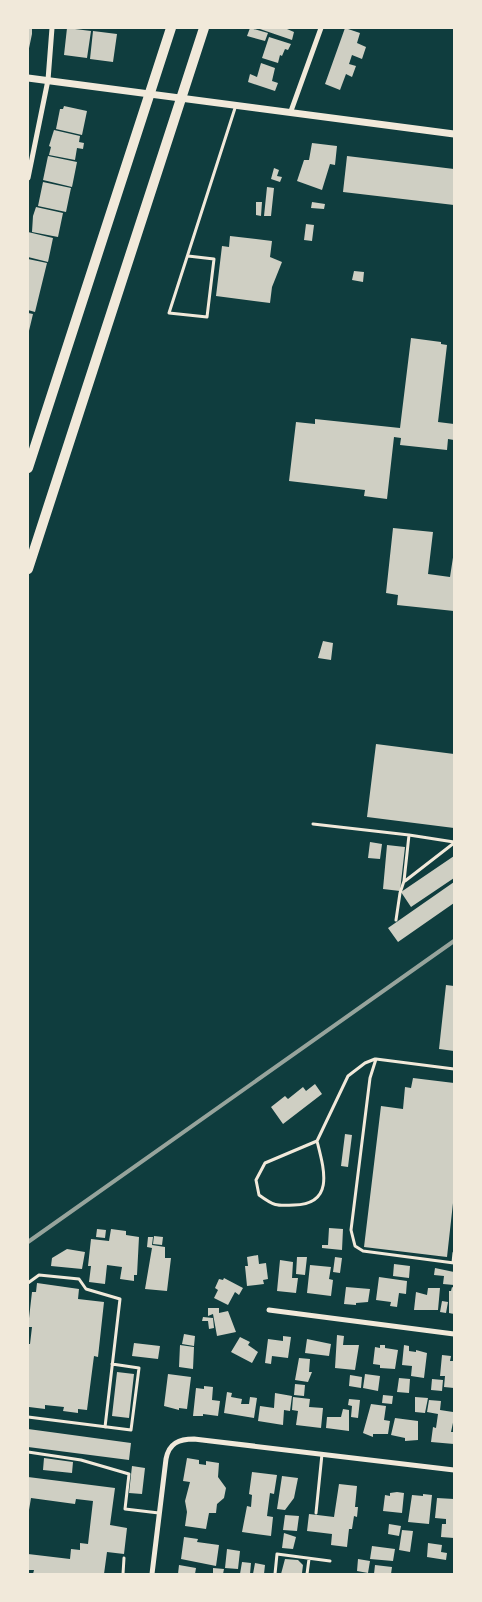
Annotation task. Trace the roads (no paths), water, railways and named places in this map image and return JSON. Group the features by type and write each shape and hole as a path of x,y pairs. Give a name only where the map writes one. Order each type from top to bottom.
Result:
{"highway":[{"path":"28,468 171,28"},
{"path":"28,569 204,28"}],"street":[{"path":"28,178 48,80 52,28"},
{"path":"291,111 320,28"},
{"path":"28,78 291,111 454,134"},
{"path":"269,1310 454,1334"},
{"path":"152,1574 169,1449 178,1440 194,1438 454,1470"}],"lane":[{"path":"188,256 214,259 207,317 169,313 236,104"},
{"path":"313,824 454,842"},
{"path":"396,920 400,893 404,881 409,835"},
{"path":"404,881 454,842"},
{"path":"317,1141 265,1163 256,1180 259,1195 274,1206 306,1205 316,1201 321,1192 325,1171 317,1141 348,1076 365,1063 376,1059 454,1069"},
{"path":"376,1059 370,1078 351,1238 355,1246 366,1252 454,1263 454,1253"},
{"path":"28,1283 39,1275 79,1280 86,1289 120,1299 105,1427"},
{"path":"28,1417 131,1430 139,1371 136,1367 112,1364"},
{"path":"28,1452 81,1460 129,1474 125,1509 159,1513"},
{"path":"316,1513 322,1454"},
{"path":"275,1574 277,1554 330,1561"},
{"path":"122,1574 124,1558"},
{"path":"307,1574 309,1558"}],"railway":[{"path":"28,1242 454,941"}]}
